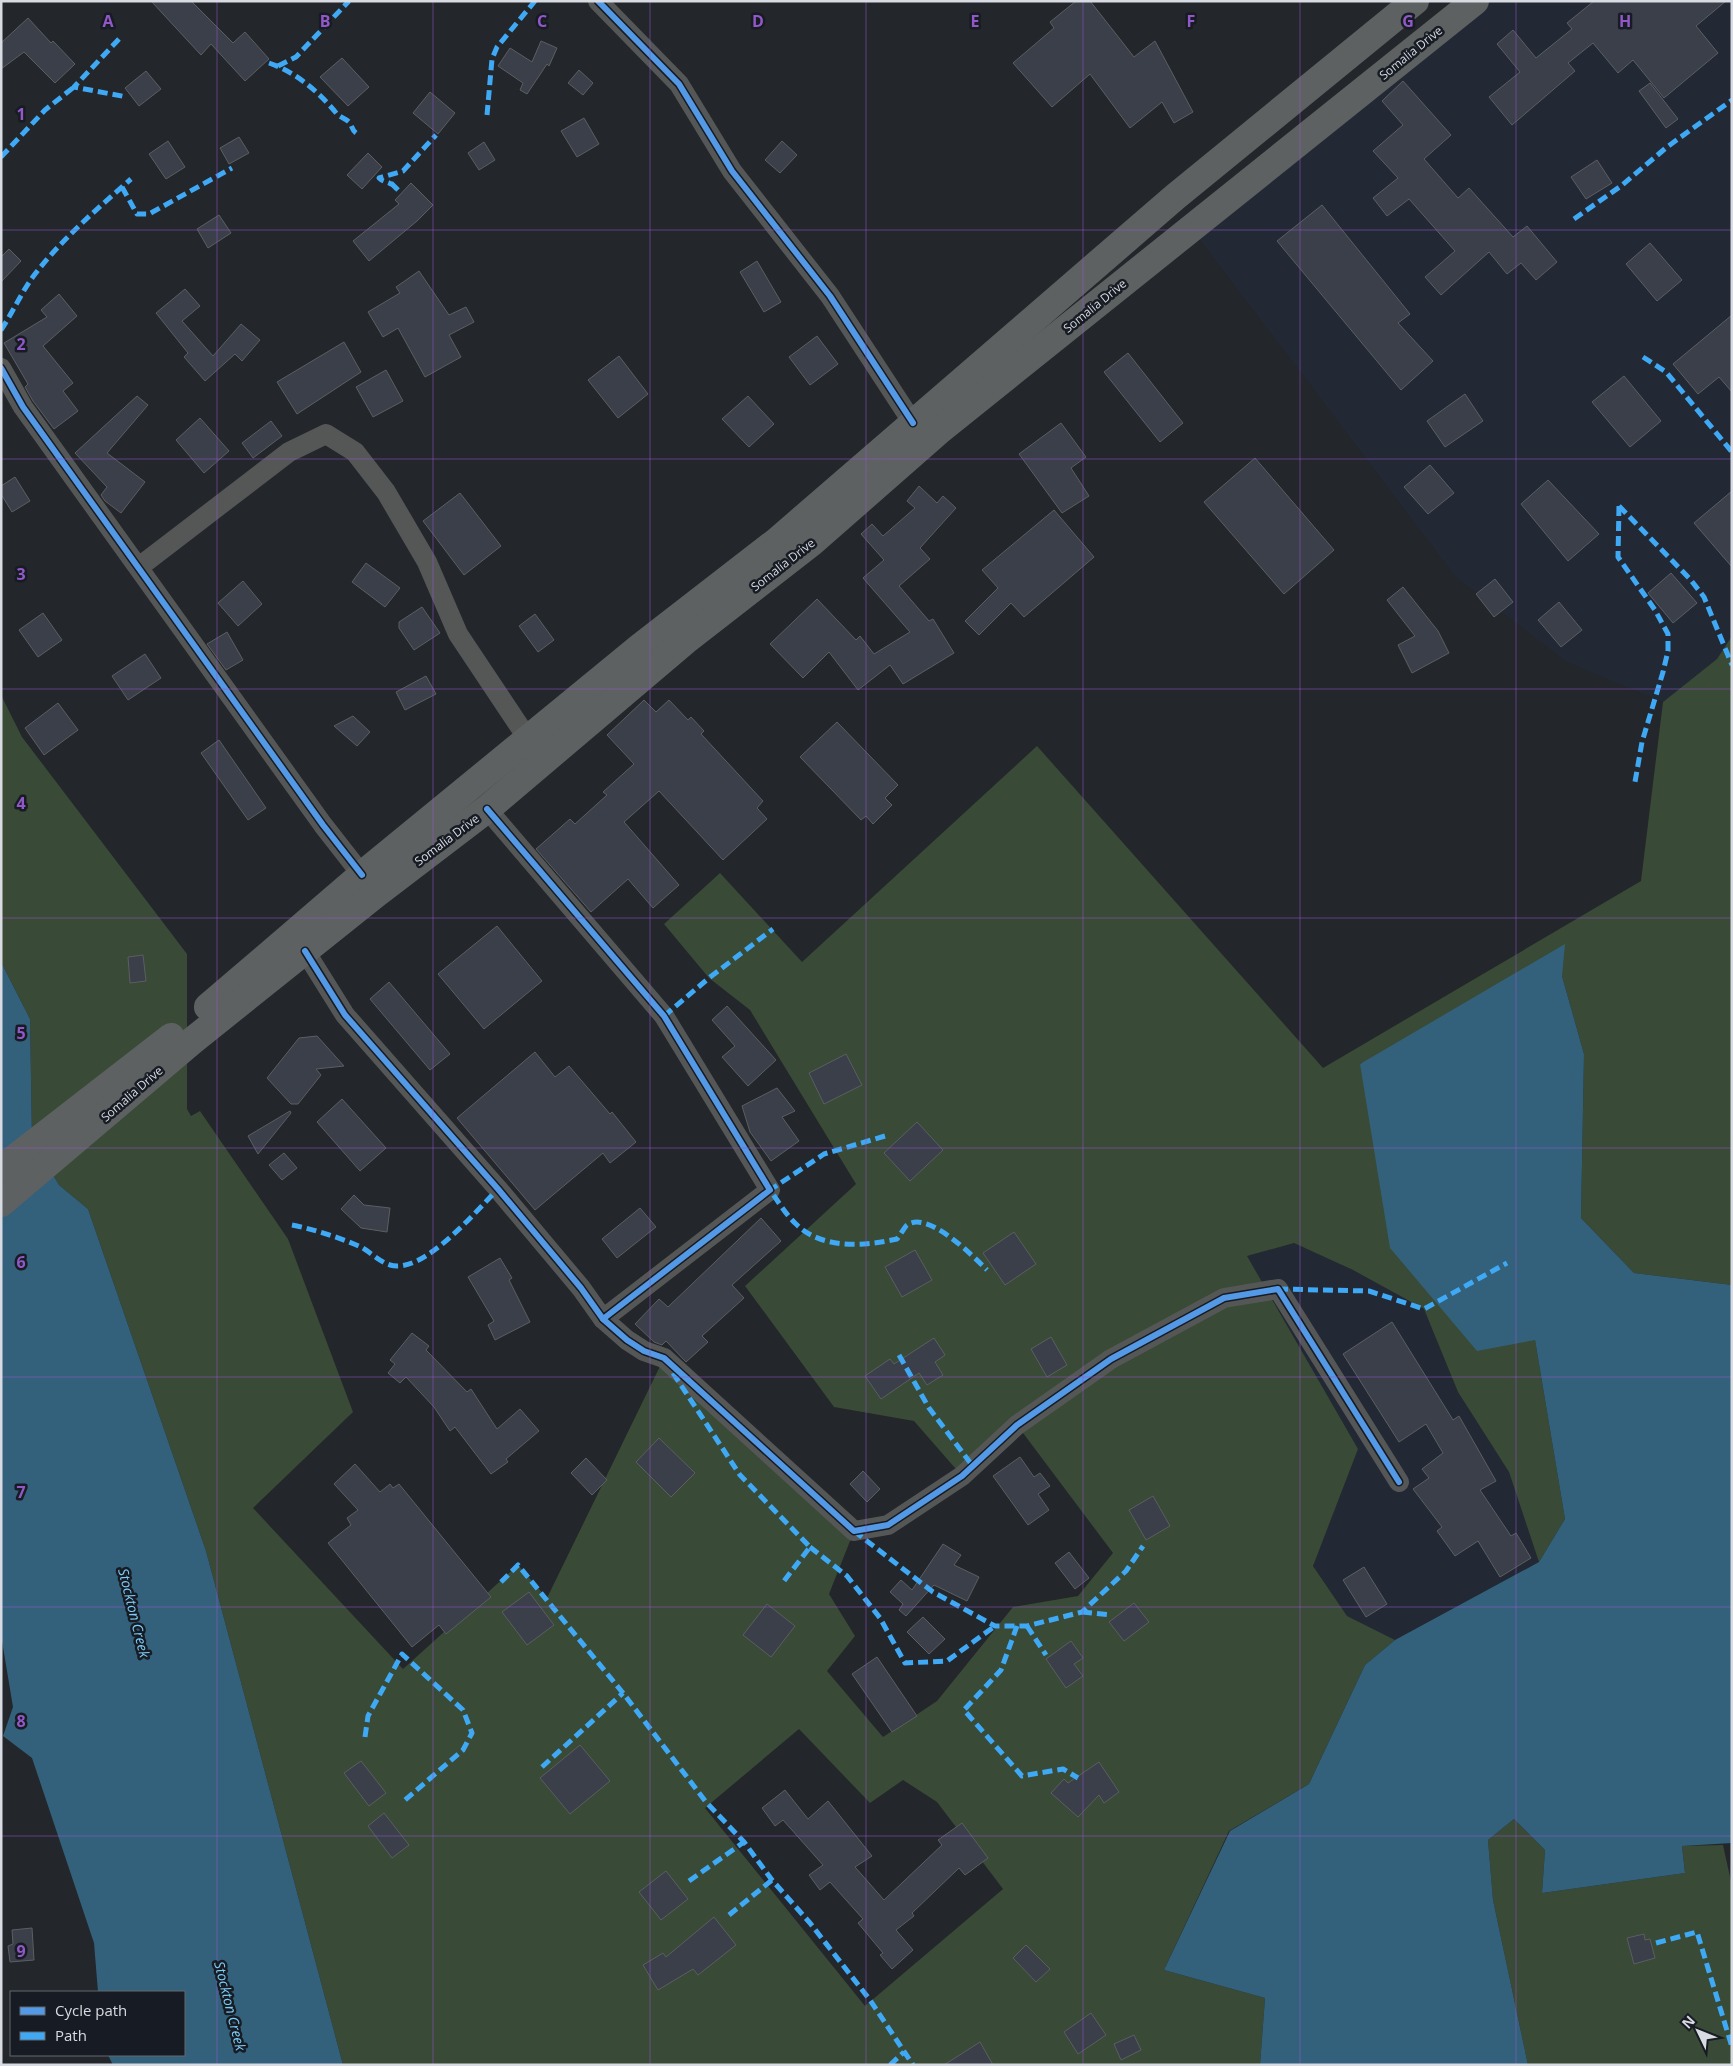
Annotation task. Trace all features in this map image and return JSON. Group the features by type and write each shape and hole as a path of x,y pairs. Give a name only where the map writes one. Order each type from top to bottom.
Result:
{"main road":[{"name":"Somalia Drive","path":"83,1120 149,1054 213,1003 362,875 640,647 777,541 1175,197 1415,1"},
{"name":"Somalia Drive","path":"83,1120 192,1041 487,809 685,641 811,543 941,429 1475,1"},
{"path":"1,1169 83,1120"},
{"path":"1,1203 83,1120"}],"street":[{"path":"598,1 679,84 732,171 830,296 913,423"},
{"path":"1,368 23,407 323,825 362,875"},
{"path":"139,568 289,452 326,434 355,452 386,492 427,562 458,634 528,739"},
{"path":"487,809 664,1016 770,1190 603,1319"},
{"path":"306,951 345,1015 498,1189 581,1288 603,1319 627,1340 644,1351 664,1358 854,1531 888,1525 962,1476 1017,1425 1112,1359 1224,1298 1278,1289 1399,1482"}],"shaded area":[{"path":"1475,1 1732,1 1732,710 1717,659 1663,702 1567,662 1456,577 1192,229"},
{"path":"1294,1243 1353,1270 1424,1309 1458,1392 1509,1472 1539,1562 1395,1640 1347,1616 1313,1565 1358,1449 1247,1256"}],"green space":[{"path":"1732,636 1732,1285 1634,1273 1581,1218 1584,1054 1562,976 1360,1064 1535,1340 1565,1519 1539,1562 1509,1472 1458,1392 1424,1309 1353,1270 1294,1243 1247,1256 1358,1449 1313,1566 1347,1616 1395,1640 1365,1665 1309,1784 1229,1831 1164,1970 1265,1998 1260,2065 343,2065 206,1551 88,1209 59,1185 32,1139 30,1019 1,962 1,695 22,737 187,954 187,1109 191,1116 200,1111 288,1239 353,1412 253,1508 403,1669 518,1565 547,1598 664,1358 854,1531 829,1594 855,1636 827,1671 883,1737 937,1701 1013,1607 1078,1596 1113,1553 1017,1425 962,1476 914,1421 834,1407 745,1286 856,1184 750,1010 709,978 664,924 720,873 802,962 1037,746 1323,1068 1641,881 1663,702 1717,659","holes":["799,1729 870,1803 903,1780 937,1802 1003,1889 865,2006 705,1808"]},
{"path":"1514,1819 1545,1850 1542,1893 1685,1873 1682,1846 1723,1845 1732,1886 1732,2065 1528,2065 1493,1900 1488,1840"}],"water":[{"path":"1565,944 1562,976 1584,1054 1581,1218 1634,1273 1732,1285 1732,1843 1682,1846 1685,1873 1542,1893 1545,1850 1514,1819 1488,1840 1493,1900 1528,2065 1260,2065 1265,1998 1164,1970 1230,1831 1309,1784 1365,1665 1395,1640 1539,1562 1565,1519 1535,1340 1477,1351 1390,1248 1360,1064"},
{"name":"Stockton Creek","path":"1,962 30,1019 32,1139 59,1185 88,1209 206,1551 343,2065 113,2065 108,2056 185,2056 185,1991 98,1991 94,1943 32,1758 3,1736 13,1707 1,1635"}],"building":[{"path":"151,1 191,1 233,43 245,32 269,59 245,81 211,44 201,55"},
{"path":"1076,1 1090,1 1134,57 1155,41 1193,112 1174,123 1162,102 1130,128 1090,74 1052,107 1013,63 1054,28 1050,22"},
{"path":"1594,1 1726,1 1696,26 1718,53 1664,98 1633,60 1618,73 1593,43 1568,63 1575,71 1512,125 1489,97 1520,72 1497,44 1513,30 1536,58 1572,29 1567,23"},
{"path":"28,18 51,43 53,41 75,64 55,83 24,52 1,69 1,43"},
{"path":"541,41 557,48 549,66 547,64 527,94 520,90 523,83 498,66 510,48 532,62"},
{"path":"342,58 369,87 348,106 320,77"},
{"path":"579,70 593,83 583,95 568,83"},
{"path":"146,71 161,89 139,106 125,88"},
{"path":"1403,81 1451,135 1424,159 1458,198 1469,188 1513,237 1527,226 1557,262 1536,280 1521,263 1507,274 1489,252 1441,295 1425,277 1455,251 1409,199 1387,216 1373,198 1398,178 1373,151 1403,125 1382,101"},
{"path":"1650,83 1678,119 1666,128 1639,91"},
{"path":"430,92 455,113 438,134 413,113"},
{"path":"584,118 599,144 577,157 561,131"},
{"path":"239,137 249,153 229,164 220,148"},
{"path":"168,141 185,167 166,179 149,154"},
{"path":"782,141 797,155 780,173 765,160"},
{"path":"484,142 495,160 479,170 468,153"},
{"path":"368,153 382,167 362,189 347,175"},
{"path":"1597,160 1612,183 1586,199 1571,177"},
{"path":"411,183 433,205 417,221 369,261 353,241 399,204 395,200"},
{"path":"1322,205 1410,314 1398,323 1433,361 1401,390 1277,241"},
{"path":"219,215 231,233 208,248 197,229"},
{"path":"1650,243 1682,280 1657,301 1626,264"},
{"path":"9,249 21,261 1,282 1,257"},
{"path":"757,261 781,302 764,312 740,272"},
{"path":"419,271 449,315 466,307 474,322 449,335 461,357 425,377 398,328 383,337 368,312 400,293 396,287"},
{"path":"185,289 200,306 182,321 213,356 241,324 260,340 242,361 235,354 205,381 184,357 188,353 156,313"},
{"path":"59,294 77,316 43,346 73,383 63,391 78,411 54,429 33,401 25,387 28,384 4,343 47,317 41,310"},
{"path":"1732,315 1732,392 1719,377 1698,394 1673,364"},
{"path":"817,336 838,364 810,385 789,357"},
{"path":"344,342 361,372 297,414 277,382"},
{"path":"1128,353 1183,423 1160,442 1104,372"},
{"path":"619,356 648,394 618,418 588,380"},
{"path":"386,370 403,401 373,417 356,387"},
{"path":"1624,376 1661,421 1630,447 1592,402"},
{"path":"1465,394 1483,421 1445,447 1427,421"},
{"path":"137,396 148,405 107,453 145,482 121,513 105,501 101,495 107,487 75,453"},
{"path":"748,396 774,424 749,447 722,419"},
{"path":"200,418 229,451 204,473 176,440"},
{"path":"271,421 282,436 253,458 242,443"},
{"path":"1061,423 1086,457 1071,468 1089,496 1062,513 1019,454"},
{"path":"1255,458 1334,550 1284,594 1204,502"},
{"path":"1430,465 1454,493 1428,514 1404,487"},
{"path":"15,477 30,501 12,512 1,494 1,486"},
{"path":"1548,480 1599,534 1568,561 1521,504"},
{"path":"919,486 937,503 943,496 956,508 920,548 930,559 899,586 929,621 933,619 954,653 903,684 890,665 858,690 829,652 803,678 770,644 817,599 856,640 860,636 874,654 910,632 863,578 884,560 861,534 872,524 883,536 915,508 907,501"},
{"path":"1732,491 1732,567 1694,523"},
{"path":"460,493 501,546 464,575 423,521"},
{"path":"1054,510 1094,557 1024,617 1011,603 979,635 965,621 998,588 982,570"},
{"path":"366,563 400,588 385,607 352,582"},
{"path":"1671,573 1697,603 1673,623 1648,593"},
{"path":"1495,579 1513,602 1494,617 1476,594"},
{"path":"243,581 262,604 238,626 218,603"},
{"path":"1403,587 1438,631 1449,653 1412,673 1398,645 1415,636 1387,600"},
{"path":"1559,602 1582,630 1561,647 1538,620"},
{"path":"422,607 440,633 414,650 399,628 399,622"},
{"path":"43,613 62,640 38,657 19,630"},
{"path":"535,614 554,640 538,652 519,626"},
{"path":"227,632 243,660 226,670 207,644"},
{"path":"145,654 161,678 128,700 112,676"},
{"path":"426,676 436,694 405,710 396,692"},
{"path":"644,700 656,712 669,700 688,720 691,717 704,731 701,734 763,801 757,808 767,819 723,860 659,791 624,822 679,885 653,908 628,879 591,912 536,849 570,819 575,824 607,795 603,792 634,764 607,735"},
{"path":"58,703 78,730 44,755 25,728"},
{"path":"353,716 370,732 357,746 334,726"},
{"path":"837,722 898,785 885,798 892,805 873,824 866,816 861,820 800,757"},
{"path":"219,740 266,808 248,820 201,753"},
{"path":"497,926 542,981 484,1029 438,974"},
{"path":"143,955 146,981 130,983 128,957"},
{"path":"389,982 450,1054 430,1070 370,999"},
{"path":"727,1006 776,1060 748,1086 722,1057 735,1046 712,1020"},
{"path":"317,1036 344,1066 316,1069 321,1075 298,1104 291,1104 267,1078 299,1038"},
{"path":"535,1052 555,1077 569,1066 610,1114 612,1112 636,1142 610,1163 603,1153 535,1210 457,1118"},
{"path":"846,1054 862,1085 824,1104 809,1073"},
{"path":"777,1088 795,1111 782,1117 799,1141 771,1161 750,1132 742,1106"},
{"path":"342,1099 386,1148 360,1171 317,1122"},
{"path":"290,1111 291,1113 258,1154 248,1136"},
{"path":"917,1122 943,1150 910,1181 884,1153"},
{"path":"284,1153 297,1168 282,1180 269,1165"},
{"path":"354,1195 364,1205 390,1208 387,1232 361,1228 341,1209"},
{"path":"640,1208 656,1227 617,1258 602,1239"},
{"path":"761,1218 781,1241 732,1285 744,1298 702,1336 708,1342 686,1362 666,1341 662,1345 654,1342 635,1324 659,1299 668,1307"},
{"path":"1014,1232 1036,1264 1005,1285 983,1253"},
{"path":"915,1250 932,1280 902,1297 885,1267"},
{"path":"500,1258 512,1278 509,1280 530,1322 495,1340 488,1325 494,1321 468,1277"},
{"path":"1392,1322 1453,1420 1459,1416 1496,1481 1480,1490 1511,1536 1516,1533 1531,1558 1500,1577 1478,1541 1455,1556 1437,1531 1442,1527 1413,1489 1429,1478 1422,1469 1443,1453 1426,1424 1399,1442 1343,1354"},
{"path":"412,1333 429,1346 426,1350 467,1392 471,1389 497,1429 520,1409 539,1431 506,1459 508,1462 491,1474 455,1427 450,1431 434,1407 406,1377 400,1383 388,1373 395,1364 390,1360"},
{"path":"1051,1337 1067,1365 1047,1377 1031,1349"},
{"path":"934,1338 945,1355 935,1362 943,1375 927,1385 919,1373 881,1399 865,1376 890,1359 894,1364"},
{"path":"659,1438 695,1473 671,1497 636,1462"},
{"path":"1020,1457 1034,1477 1040,1473 1050,1486 1038,1494 1049,1510 1028,1525 993,1476"},
{"path":"586,1458 607,1480 592,1495 571,1473"},
{"path":"355,1464 380,1492 390,1484 393,1488 399,1484 491,1597 446,1634 439,1625 412,1647 328,1543 351,1525 347,1518 358,1510 334,1484"},
{"path":"863,1471 880,1489 867,1502 850,1484"},
{"path":"1153,1496 1170,1526 1146,1540 1129,1510"},
{"path":"943,1544 961,1555 954,1565 979,1577 967,1601 934,1585 906,1616 899,1610 903,1604 890,1592 901,1580 912,1590"},
{"path":"1069,1552 1089,1578 1075,1589 1055,1563"},
{"path":"1364,1567 1387,1604 1366,1617 1343,1580"},
{"path":"529,1592 554,1625 527,1645 502,1612"},
{"path":"1134,1603 1149,1622 1124,1641 1109,1622"},
{"path":"767,1604 795,1626 771,1657 743,1635"},
{"path":"923,1617 945,1639 929,1654 907,1632"},
{"path":"1071,1641 1083,1658 1074,1664 1083,1676 1066,1688 1046,1659"},
{"path":"877,1657 917,1716 892,1732 852,1674"},
{"path":"580,1745 610,1781 570,1814 540,1778"},
{"path":"361,1761 386,1793 369,1806 344,1773"},
{"path":"1099,1762 1119,1792 1104,1803 1099,1795 1078,1817 1051,1793 1064,1779 1068,1783"},
{"path":"785,1790 808,1819 828,1801 872,1856 855,1867 884,1900 942,1845 938,1840 962,1823 988,1858 965,1875 959,1868 912,1913 914,1916 896,1930 913,1950 892,1969 880,1955 883,1953 858,1923 863,1919 830,1882 820,1890 809,1875 823,1865 783,1820 775,1826 762,1808"},
{"path":"384,1813 409,1845 392,1858 368,1826"},
{"path":"666,1871 688,1899 661,1920 639,1892"},
{"path":"714,1917 736,1945 698,1975 693,1969 658,1990 643,1965 663,1953 666,1957"},
{"path":"32,1928 34,1960 10,1962 8,1946 13,1944 12,1930"},
{"path":"1644,1934 1645,1940 1650,1939 1655,1958 1634,1964 1627,1938"},
{"path":"1026,1945 1050,1969 1036,1982 1013,1958"},
{"path":"1091,2013 1106,2035 1078,2054 1064,2032"},
{"path":"1134,2035 1141,2050 1121,2060 1114,2044"},
{"path":"980,2042 993,2065 944,2065"}],"marked path":[{"path":"278,66 296,57 349,1"},
{"path":"487,115 492,59 497,47 535,1"},
{"path":"119,39 74,87 127,97"},
{"path":"269,63 289,72 307,84 337,114 349,122 356,133"},
{"path":"1,157 45,110 74,87"},
{"path":"1574,219 1621,186 1667,147 1732,100"},
{"path":"391,183 399,191 379,178 403,171 436,135"},
{"path":"122,187 137,214 149,214 232,168"},
{"path":"1,330 30,281 57,248 131,179"},
{"path":"1643,357 1666,372 1732,452"},
{"path":"1619,506 1618,557 1655,610 1668,634 1668,651 1642,742 1635,782"},
{"path":"1619,506 1690,579 1704,597 1732,665"},
{"path":"664,1016 709,978 773,929"},
{"path":"885,1136 824,1154 770,1190 792,1220 806,1232 818,1238 844,1244 871,1243 897,1239 906,1226 915,1222 925,1223 949,1236 987,1270"},
{"path":"292,1225 352,1243 383,1262 390,1265 403,1266 418,1260 448,1239 498,1189"},
{"path":"1278,1289 1369,1291 1424,1309 1507,1263"},
{"path":"899,1355 929,1408 972,1465"},
{"path":"673,1373 740,1475 810,1547 784,1581"},
{"path":"854,1531 933,1592 995,1626 1027,1626 1082,1612 1126,1571 1143,1546"},
{"path":"810,1547 847,1576 880,1618 905,1663 947,1661 995,1626"},
{"path":"501,1582 518,1565 623,1693 706,1802 744,1842 772,1880 810,1923 870,2000 913,2065"},
{"path":"1082,1612 1111,1615"},
{"path":"1017,1626 1001,1670 964,1710 1022,1776 1063,1769 1078,1778"},
{"path":"1027,1626 1046,1655"},
{"path":"365,1737 368,1716 402,1654 463,1710 472,1733 463,1750 405,1800"},
{"path":"542,1767 623,1693"},
{"path":"689,1881 744,1842"},
{"path":"729,1915 772,1880"},
{"path":"1656,1943 1697,1932 1732,2047"},
{"path":"890,2065 904,2052"}],"cycle path":[{"path":"598,1 679,84 732,171 830,296 913,423"},
{"path":"1,368 23,407 323,825 362,875"},
{"path":"487,809 664,1016 770,1190 603,1319"},
{"path":"305,951 345,1015 498,1189 581,1288 603,1319 627,1340 644,1351 664,1358 854,1531 888,1525 962,1476 1017,1425 1111,1359 1224,1298 1278,1289 1399,1482"}]}
